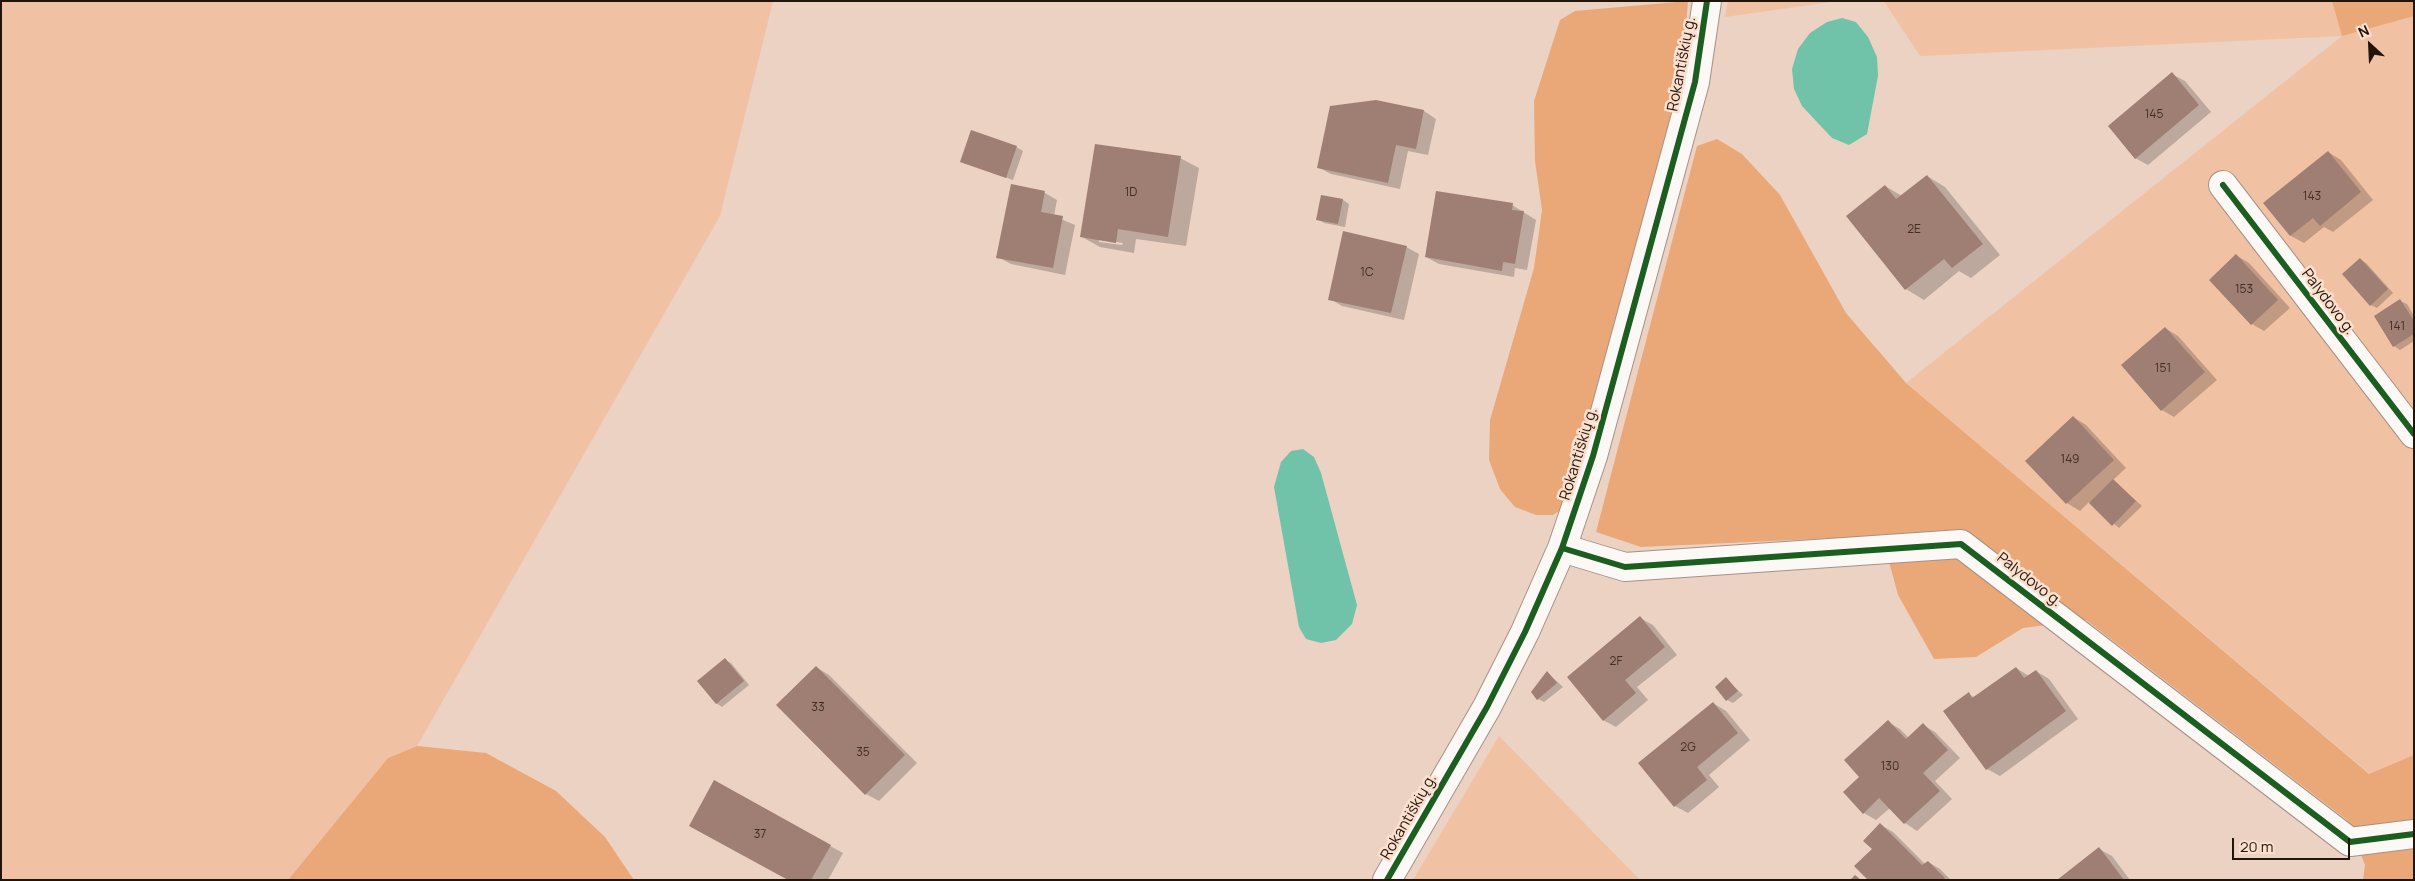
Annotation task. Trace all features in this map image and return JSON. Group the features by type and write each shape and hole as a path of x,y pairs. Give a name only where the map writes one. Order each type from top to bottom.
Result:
{"street":[{"name":"Rokantiškių g.","path":"1387,880 1487,707 1525,632 1562,548 1593,456 1695,82 1707,1"},
{"name":"Palydovo g.","path":"2223,185 2414,434"},
{"name":"Palydovo g.","path":"1562,548 1624,567 1961,544 2350,842 2414,834"}],"shaded area":[{"path":"1,1 773,1 720,216 417,746 388,758 288,880 1,880"},
{"path":"1688,1 1682,76 1564,508 1553,515 1536,515 1515,507 1500,489 1489,460 1490,420 1534,268 1542,210 1535,161 1534,101 1560,20 1575,11"},
{"path":"1728,1 1838,1 1725,17"},
{"path":"1884,1 2414,1 2414,755 2370,774 1906,383 2342,36 1920,56"},
{"path":"2332,1 2414,1 2414,16 2342,36"},
{"path":"1717,139 1742,154 1780,195 1846,313 1906,383 2369,774 2414,755 2414,880 2363,880 2365,865 2347,820 2086,620 2023,628 1976,657 1934,659 1898,595 1882,536 1641,547 1596,532 1697,146"},
{"path":"1499,736 1640,880 1413,880"},
{"path":"417,746 486,753 556,791 605,837 634,880 288,880 388,758"}],"water":[{"path":"1842,18 1856,22 1868,37 1877,57 1878,76 1867,134 1849,145 1832,138 1802,106 1794,89 1792,69 1798,49 1810,33 1827,22"},
{"path":"1303,449 1314,457 1321,473 1357,605 1352,624 1336,640 1321,643 1306,639 1299,627 1274,487 1281,462 1291,451"}],"building":[{"path":"2172,72 2199,105 2135,159 2108,126"},
{"path":"1376,100 1424,110 1416,149 1396,145 1388,183 1317,168 1330,106"},
{"path":"971,130 1017,146 1006,178 960,162"},
{"path":"1095,144 1181,156 1168,237 1118,229 1116,243 1080,237"},
{"path":"2328,151 2361,192 2320,226 2313,218 2290,236 2263,203"},
{"path":"1927,175 1983,244 1952,268 1944,259 1905,290 1846,216 1885,185 1896,199"},
{"path":"1011,184 1045,191 1041,212 1063,216 1053,268 996,258"},
{"path":"1436,191 1513,203 1512,210 1524,211 1515,264 1503,262 1502,271 1425,257"},
{"path":"1321,195 1343,199 1338,224 1316,220"},
{"path":"1343,231 1407,246 1391,313 1328,300"},
{"path":"2236,254 2278,300 2251,325 2209,280"},
{"path":"2360,258 2388,289 2370,306 2342,274"},
{"path":"2400,299 2414,321 2414,334 2393,347 2374,316"},
{"path":"2165,327 2205,372 2161,411 2121,365"},
{"path":"2073,416 2114,460 2066,504 2025,461"},
{"path":"2113,479 2136,501 2112,526 2089,503"},
{"path":"1640,616 1665,647 1625,680 1636,693 1603,721 1567,677"},
{"path":"725,658 744,681 716,704 697,681"},
{"path":"816,666 905,755 865,795 776,705"},
{"path":"2016,667 2024,678 2036,670 2066,711 1986,770 1943,711 1969,692 1972,698"},
{"path":"1547,671 1557,683 1537,700 1531,692"},
{"path":"1726,677 1738,691 1726,701 1715,687"},
{"path":"1713,702 1738,733 1697,767 1707,780 1674,807 1638,763"},
{"path":"1888,720 1906,739 1923,723 1948,750 1923,773 1940,791 1904,824 1879,798 1863,814 1843,792 1859,777 1844,760"},
{"path":"714,780 831,845 811,880 788,880 689,826"},
{"path":"1880,823 1922,865 1928,861 1945,878 1943,880 1868,880 1854,866 1872,849 1863,841"},
{"path":"2099,847 2124,880 2057,880"},
{"path":"1855,875 1861,880 1850,880"}],"cycle path":[{"path":"1387,880 1487,707 1525,632 1562,548 1593,456 1695,82 1707,1"},
{"path":"2223,185 2414,434"},
{"path":"1562,548 1625,567 1961,544 2350,842 2414,834"}]}
